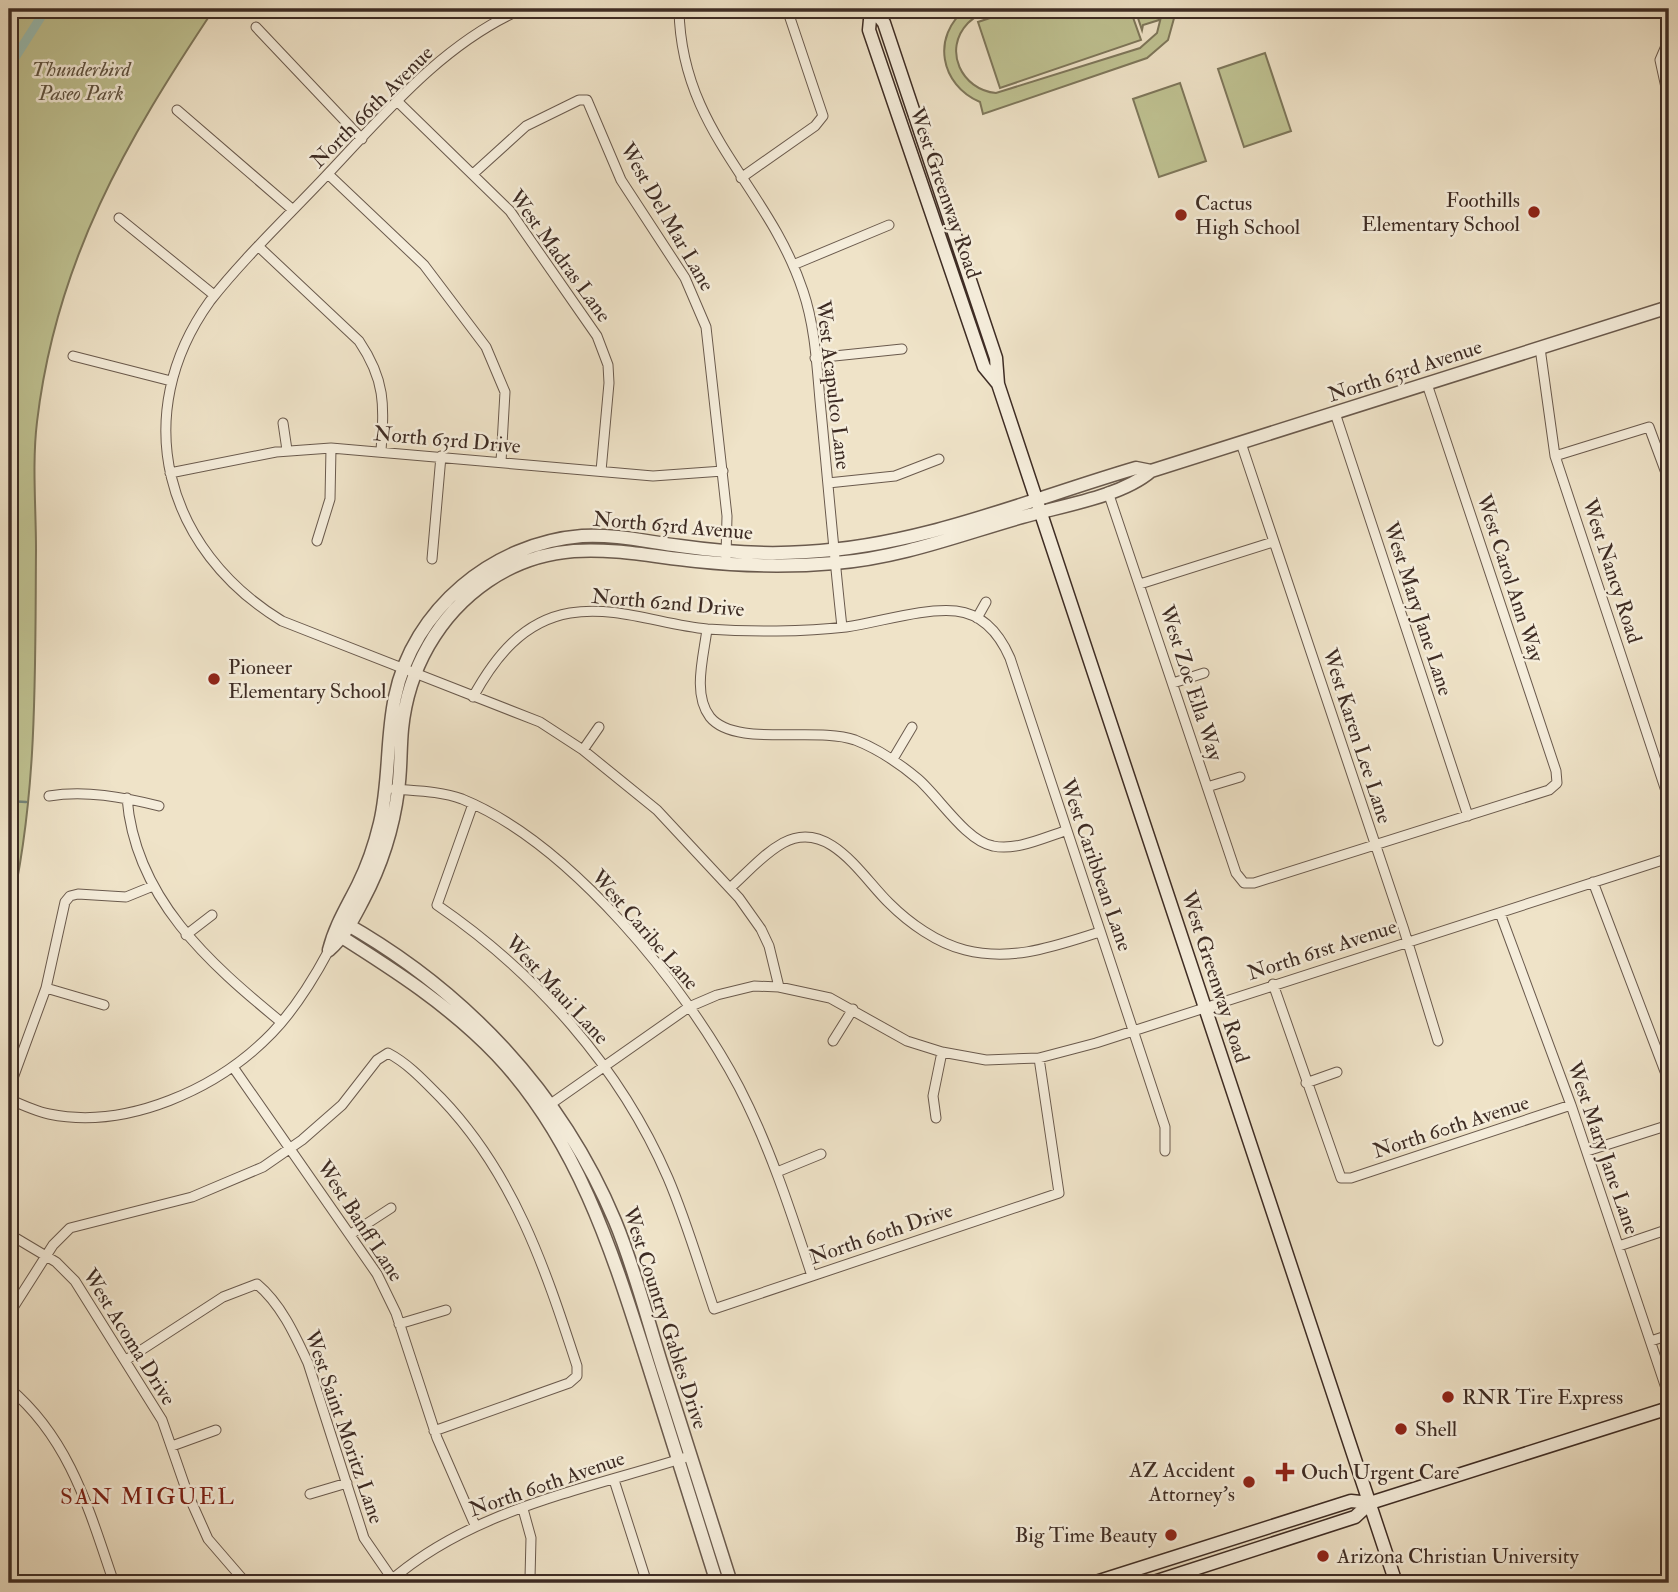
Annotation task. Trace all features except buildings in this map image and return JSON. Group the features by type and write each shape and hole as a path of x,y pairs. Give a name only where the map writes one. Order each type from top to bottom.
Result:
{"main road":[{"name":"West Greenway Road","path":"872,9 869,30 984,367 998,384"},
{"name":"West Greenway Road","path":"872,9 884,23 996,358 998,384 1396,1583"},
{"path":"923,189 939,190"},
{"name":"North 63rd Avenue","path":"329,950 341,929 368,863 392,788 398,716 409,671 427,623 451,595 482,570 525,549 551,541 595,536 725,557 783,553 834,557 939,544 1108,492 1140,481 1152,471 1669,307"},
{"name":"North 63rd Avenue","path":"834,557 917,537 1136,468 1152,471"},
{"name":"West Country Gables Drive","path":"341,929 423,973 462,1006 503,1045 546,1108 581,1151 615,1223 684,1458 717,1583"},
{"path":"1093,1583 1351,1501 1370,1503 1669,1408"},
{"name":"West Country Gables Drive","path":"684,1458 731,1583"},
{"path":"1151,1583 1355,1517 1370,1503"},
{"path":"1269,1527 1275,1544"},
{"path":"1201,1549 1207,1566"}],"street":[{"name":"North 66th Avenue","path":"522,9 490,23 440,61 397,101 214,295 187,335 171,381 166,427 170,473 191,533 212,564 248,598 282,621 540,722 583,750 657,810 730,888 761,929 775,960 779,987"},
{"name":"West Acapulco Lane","path":"680,9 682,43 693,90 715,138 777,231 808,307 842,627"},
{"path":"741,178 816,126 823,116 787,9"},
{"path":"256,27 362,139"},
{"path":"1669,38 1660,60 1661,75 1669,101"},
{"name":"West Del Mar Lane","path":"473,174 526,126 579,100 587,100 621,180 685,278 699,306 711,353 723,471 725,557"},
{"name":"West Madras Lane","path":"397,101 473,174 522,226 597,336 608,365 609,383 601,471"},
{"path":"177,110 293,210"},
{"path":"328,174 424,265 486,347 505,392 502,462"},
{"path":"119,218 214,295"},
{"path":"793,265 889,225"},
{"path":"258,246 359,341 372,360 383,396 381,451"},
{"name":"West Nancy Road","path":"1539,348 1555,456 1669,800"},
{"path":"815,358 902,349"},
{"path":"73,356 171,381"},
{"name":"West Carol Ann Way","path":"1427,384 1556,771 1557,783 1549,790 1468,816"},
{"name":"West Mary Jane Lane","path":"1335,413 1468,816"},
{"path":"283,422 287,450"},
{"path":"1555,456 1649,427 1669,481"},
{"name":"West Karen Lee Lane","path":"1241,443 1438,1041"},
{"path":"317,541 330,499 331,447"},
{"name":"North 63rd Drive","path":"170,473 287,450 331,447 653,476 723,471"},
{"path":"432,559 441,456"},
{"path":"828,483 895,476 939,459"},
{"name":"West Zoe Ella Way","path":"1108,492 1236,873 1244,883 1254,883 1374,844"},
{"path":"1140,584 1273,542"},
{"path":"977,618 986,602"},
{"name":"North 62nd Drive","path":"473,696 488,670 517,637 541,622 571,612 604,612 707,628 842,627 936,611 958,611 977,618"},
{"name":"West Caribbean Lane","path":"977,618 991,627 1010,658 1165,1127 1165,1151"},
{"path":"707,628 701,693 711,718 725,729 757,735 793,733 848,738 893,759 919,780 981,843 1005,847 1065,831"},
{"path":"1173,683 1204,673"},
{"path":"583,750 599,727"},
{"path":"893,759 912,727"},
{"path":"1207,787 1240,777"},
{"name":"West Caribe Lane","path":"392,788 442,793 473,804 503,822 570,873 654,960 689,1007 738,1086 777,1172 812,1276"},
{"path":"49,796 64,793 127,798 159,806"},
{"path":"127,798 135,838 153,886 186,935 225,976 281,1023"},
{"name":"West Maui Lane","path":"473,804 437,905 480,934 519,970 559,1011 605,1066 638,1118 667,1175 714,1309"},
{"path":"1374,844 1468,816"},
{"path":"730,888 784,843 808,838 823,840 837,847 890,904 925,932 963,950 1003,956 1026,953 1100,932"},
{"name":"North 61st Avenue","path":"546,1108 689,1007 738,989 779,987 830,998 906,1041 942,1052 986,1060 1039,1058 1070,1051 1669,858"},
{"path":"1593,882 1669,1082"},
{"path":"9,1089 46,988 65,902 70,896 126,897 153,886"},
{"name":"West Mary Jane Lane","path":"1500,913 1572,1105 1669,1396"},
{"path":"186,935 212,915"},
{"name":"North 63rd Avenue","path":"9,1099 56,1115 125,1112 183,1094 233,1067 281,1023 305,992 329,950"},
{"path":"1273,984 1306,1083 1338,1072"},
{"path":"46,988 104,1005"},
{"path":"833,1041 853,1009"},
{"path":"936,1118 933,1096 942,1052"},
{"path":"9,1314 59,1237 70,1228 192,1198 263,1167 291,1149 342,1105 377,1060 388,1053 399,1059 449,1106 479,1143 507,1186 542,1261 577,1377 569,1383 434,1431"},
{"name":"North 60th Drive","path":"714,1309 1059,1193 1039,1058"},
{"name":"West Banff Lane","path":"233,1067 377,1274 399,1324 434,1431 475,1525"},
{"name":"North 60th Avenue","path":"1306,1083 1340,1178 1351,1178 1572,1105"},
{"path":"1587,1151 1669,1125"},
{"path":"777,1172 821,1154"},
{"path":"351,1234 391,1208"},
{"path":"1619,1246 1669,1230"},
{"name":"West Acoma Drive","path":"9,1234 46,1256 75,1282 162,1420 187,1493 208,1539 246,1583"},
{"name":"West Saint Moritz Lane","path":"126,1360 223,1297 257,1284 267,1292 297,1338 364,1538 391,1582"},
{"path":"399,1324 446,1310"},
{"path":"1651,1341 1669,1335"},
{"path":"9,1388 33,1409 64,1452 88,1505 114,1583"},
{"path":"172,1446 216,1430"},
{"name":"North 60th Avenue","path":"391,1582 427,1553 475,1525 684,1458"},
{"path":"614,1480 647,1583"},
{"path":"310,1494 347,1483"},
{"path":"523,1508 531,1538 530,1577"}],"green space":[{"name":"Thunderbird Paseo Park","path":"9,9 214,9 124,155 100,205 78,255 60,308 46,363 35,453 35,642 30,781 9,918"},
{"path":"966,9 997,9 968,23 960,34 956,56 965,77 974,85 996,93 1140,48 1157,33 1163,9 1176,11 1168,40 1147,58 983,114 980,102 956,84 945,59 948,33 955,20"},
{"path":"1017,9 1130,9 1141,40 1000,88 978,22"},
{"path":"1135,9 1155,9 1159,20 1143,25 1142,30"},
{"path":"1265,53 1291,131 1244,147 1218,69"},
{"path":"1180,83 1206,161 1159,177 1133,99"}],"waterway":[{"path":"9,67 46,9"},
{"path":"9,801 26,802"}],"place":[{"name":"Foothills Elementary School","path":"1534,212"},
{"name":"Cactus High School","path":"1181,215"},
{"name":"Pioneer Elementary School","path":"214,679"},
{"name":"RNR Tire Express","path":"1448,1397"},
{"name":"Shell","path":"1401,1429"},
{"name":"Ouch Urgent Care","path":"1285,1472"},
{"name":"AZ Accident Attorney's","path":"1249,1482"},
{"name":"Big Time Beauty","path":"1171,1535"},
{"name":"Arizona Christian University","path":"1323,1556"}],"district":[{"name":"SAN MIGUEL","path":"148,1496"}]}
